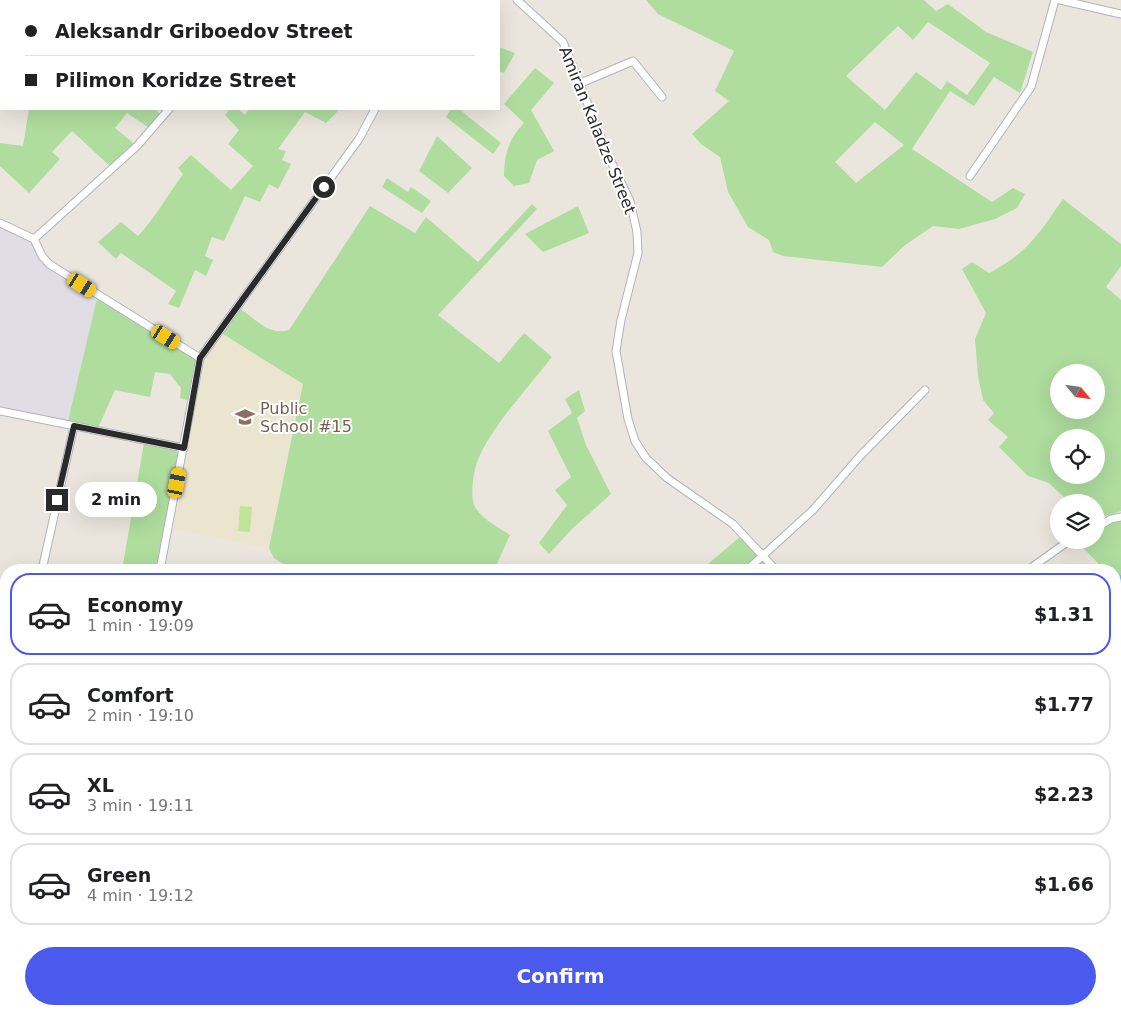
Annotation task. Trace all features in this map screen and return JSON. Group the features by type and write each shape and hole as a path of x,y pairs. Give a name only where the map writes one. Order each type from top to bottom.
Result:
{"street":[{"name":"Amiran Kaladze Street","path":"517,0 563,42 581,83 608,155 630,201 637,232 638,253 621,320 616,351 628,419 635,441 646,458 667,478 733,524 770,564"},
{"path":"970,176 1031,87 1054,0"},
{"path":"1060,0 1121,14"},
{"path":"581,83 633,61 662,97"},
{"path":"34,238 137,146 168,110"},
{"path":"161,564 200,358 359,139 374,110"},
{"path":"0,223 34,238 42,256 49,264 200,358"},
{"path":"753,564 813,510 924,390"},
{"path":"0,411 184,448"},
{"path":"43,564 74,426"},
{"path":"1105,523 1121,517"},
{"path":"1036,564 1057,549"}],"shaded area":[{"path":"0,227 34,242 40,259 47,267 97,298 68,421 0,407"},
{"name":"Public School #15","path":"223,334 303,384 269,548 173,529 207,354"}],"green space":[{"path":"646,0 924,0 936,11 948,4 986,32 1033,52 1020,93 994,77 974,106 950,91 912,149 992,202 1013,188 1025,194 1017,208 995,219 959,229 933,226 904,246 882,267 783,256 773,252 769,240 748,227 728,192 720,157 701,144 692,134 729,101 715,91 734,51 658,14","holes":["928,22 990,63 967,95 947,81 941,90 916,72 885,110 846,76 898,26 913,40","875,122 904,145 856,183 835,162"]},
{"path":"500,47 515,53 504,73 500,71"},
{"path":"535,68 554,83 531,110 554,151 537,160 529,183 514,186 504,176 505,161 511,141 524,123 504,104"},
{"path":"29,110 156,110 162,116 151,129 127,113 115,128 137,146 112,168 72,131 52,152 60,159 29,193 0,166 0,143 23,146"},
{"path":"229,110 239,110 245,115 248,110 339,110 326,123 305,112 278,149 286,151 282,160 291,164 278,189 269,184 260,202 245,196 224,241 212,237 205,256 213,260 206,276 195,270 179,308 168,304 176,291 121,253 116,259 98,242 121,222 138,236 156,214 183,174 178,168 191,155 231,190 253,166 228,144 239,130 225,115"},
{"path":"450,110 460,110 501,143 493,154 446,117"},
{"path":"437,136 472,168 448,193 419,171"},
{"path":"387,178 408,192 411,187 431,201 422,213 382,187"},
{"path":"1063,199 1121,244 1121,266 1106,287 1121,300 1121,511 1105,516 1105,494 1061,494 1050,484 1105,484 1105,429 1050,429 1050,484 1028,476 999,447 1008,437 988,420 994,413 983,400 978,376 975,339 986,313 962,269 972,262 989,273 1023,250"},
{"path":"532,204 537,209 438,315 499,363 524,333 552,357 495,429 476,466 472,489 475,507 486,519 510,535 497,564 283,564 274,558 269,548 303,384 223,334 241,309 269,329 275,331 289,330 370,206 415,233 426,217 478,262"},
{"path":"578,206 589,233 543,252 525,234"},
{"path":"97,298 197,360 190,401 180,398 181,388 170,374 155,372 150,397 115,390 98,428 68,421"},
{"path":"579,390 585,411 577,418 586,445 611,494 572,529 549,554 539,543 567,505 555,490 571,477 548,431 572,413 565,399"},
{"path":"144,443 176,451 180,455 158,564 123,564"},
{"path":"240,506 252,507 250,532 238,531"},
{"path":"1121,518 1121,564 1097,564 1084,549 1105,549 1105,526"},
{"path":"741,536 766,564 708,564"}],"place":[{"name":"Public School #15","path":"245,417"}],"route":[{"path":"57,500 74,426 184,448 200,358 324,187"}]}
